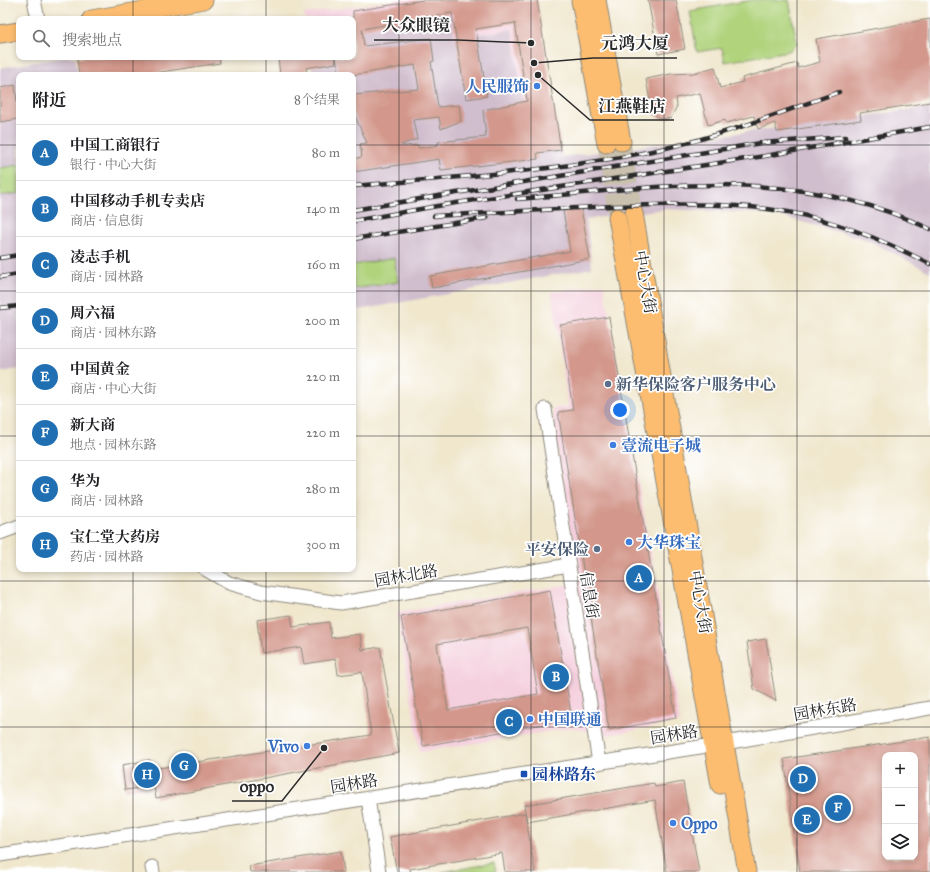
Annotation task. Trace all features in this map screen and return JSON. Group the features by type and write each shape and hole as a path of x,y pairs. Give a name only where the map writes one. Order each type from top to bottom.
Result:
{"main road":[{"path":"109,16 204,0"},
{"path":"580,0 614,143 598,0"},
{"path":"0,34 16,31"},
{"name":"中心大街","path":"634,213 719,744 735,872"},
{"name":"中心大街","path":"617,217 719,744 747,872"}],"street":[{"path":"34,0 37,16"},
{"name":"信息街","path":"545,409 599,763"},
{"path":"0,533 16,527"},
{"name":"园林北路","path":"210,572 229,584 261,592 341,603 569,565"},
{"name":"园林东路","path":"719,744 930,708"},
{"name":"园林路","path":"0,855 719,744"},
{"path":"368,798 379,872"}],"shaded area":[{"path":"397,0 537,0 557,122 527,127 512,29 454,38 451,16 356,31 356,16 304,16 304,14"},
{"path":"451,16 455,38 512,29 527,127 557,122 562,155 554,158 930,107 930,272 868,240 773,214 665,209 586,219 592,268 356,310 356,72 312,72 310,60 356,60 356,31"},
{"path":"48,60 76,60 78,72 16,72 16,369 0,372 0,68"},
{"path":"604,284 680,722 608,735 569,728 420,752 397,613 577,583 552,409 568,407 552,292"}],"green space":[{"path":"753,0 789,0 797,44 789,51 725,62 722,48 697,52 690,11"},
{"path":"16,165 16,193 0,196 0,168"},
{"path":"394,258 398,282 356,289 356,264"},
{"path":"494,863 496,872 442,872"}],"building":[{"path":"423,0 537,0 561,150 537,153 538,159 441,170 439,159 356,172 356,158 362,157 360,144 367,143 356,119 356,95 419,89 415,65 356,75 356,72 338,72 336,60 356,60 356,16 353,16 353,11","holes":["452,13 466,99 487,96 476,29 515,23 527,101 483,110 486,137 438,142 438,145 419,148 418,145 402,146 401,145 417,139 413,120 439,117 441,129 461,121 459,105 438,107 431,62 434,61 431,38 364,46 362,29"]},
{"path":"648,0 676,0 685,49 658,54"},
{"path":"930,19 930,102 860,113 861,120 777,132 775,123 758,129 754,116 726,123 725,120 708,125 700,93 676,98 677,106 671,118 660,119 652,112 646,79 671,74 693,73 715,67 720,88 743,82 742,78 797,63 798,68 820,62 816,39"},
{"path":"77,60 220,60 220,63 161,72 79,72"},
{"path":"278,60 336,60 336,63 306,68 307,72 280,72"},
{"path":"15,85 16,119 0,122 0,88"},
{"path":"581,208 590,259 432,288 430,276 570,251 563,211"},
{"path":"609,317 676,718 609,730 558,412 573,410 560,325"},
{"path":"550,590 572,719 423,746 401,617","holes":["527,628 538,694 448,710 437,644"]},
{"path":"291,615 293,627 329,622 331,638 360,634 362,650 380,647 399,753 156,798 154,786 125,790 122,765 150,760 152,769 371,735 362,672 338,675 336,659 304,664 301,647 261,653 257,620"},
{"path":"766,639 776,701 754,689 747,642"},
{"path":"930,737 930,872 800,872 784,759"},
{"path":"683,782 699,872 667,872 655,800 527,822 524,805 654,783 655,787"},
{"path":"525,813 535,872 505,872 502,853 410,869 411,872 397,872 390,837"},
{"path":"341,851 344,872 250,872 249,866"}],"tunnel":[{"path":"622,142 634,213"},
{"path":"606,144 617,217"}],"railway":[{"path":"356,186 550,168 628,156 710,137 839,92"},
{"path":"356,220 443,205 765,156 930,127"},
{"path":"356,210 761,143 846,137"},
{"path":"517,199 623,189 675,186 726,185 777,188 828,195 879,209 930,229"},
{"path":"434,216 591,207 679,204 723,205 766,209 807,216 843,226 896,247 930,264"},
{"path":"356,239 487,218"},
{"path":"0,258 16,255"},
{"path":"0,277 16,274"},
{"path":"0,308 16,306"}],"place":[{"name":"大众眼镜","path":"531,43"},
{"name":"元鸿大厦","path":"534,63"},
{"name":"江燕鞋店","path":"538,75"},
{"name":"人民服饰","path":"537,86"},
{"name":"新华保险客户服务中心","path":"608,384"},
{"name":"壹流电子城","path":"613,445"},
{"name":"大华珠宝","path":"629,542"},
{"name":"平安保险","path":"597,549"},
{"name":"中国工商银行","path":"639,578"},
{"name":"中国移动手机专卖店","path":"556,677"},
{"name":"中国联通","path":"530,719"},
{"name":"凌志手机","path":"509,722"},
{"name":"Vivo","path":"307,746"},
{"name":"oppo","path":"324,748"},
{"name":"华为","path":"184,766"},
{"name":"园林路东","path":"524,774"},
{"name":"宝仁堂大药房","path":"147,775"},
{"name":"周六福","path":"803,779"},
{"name":"新大商","path":"838,808"},
{"name":"中国黄金","path":"807,820"},
{"name":"Oppo","path":"673,823"}]}
